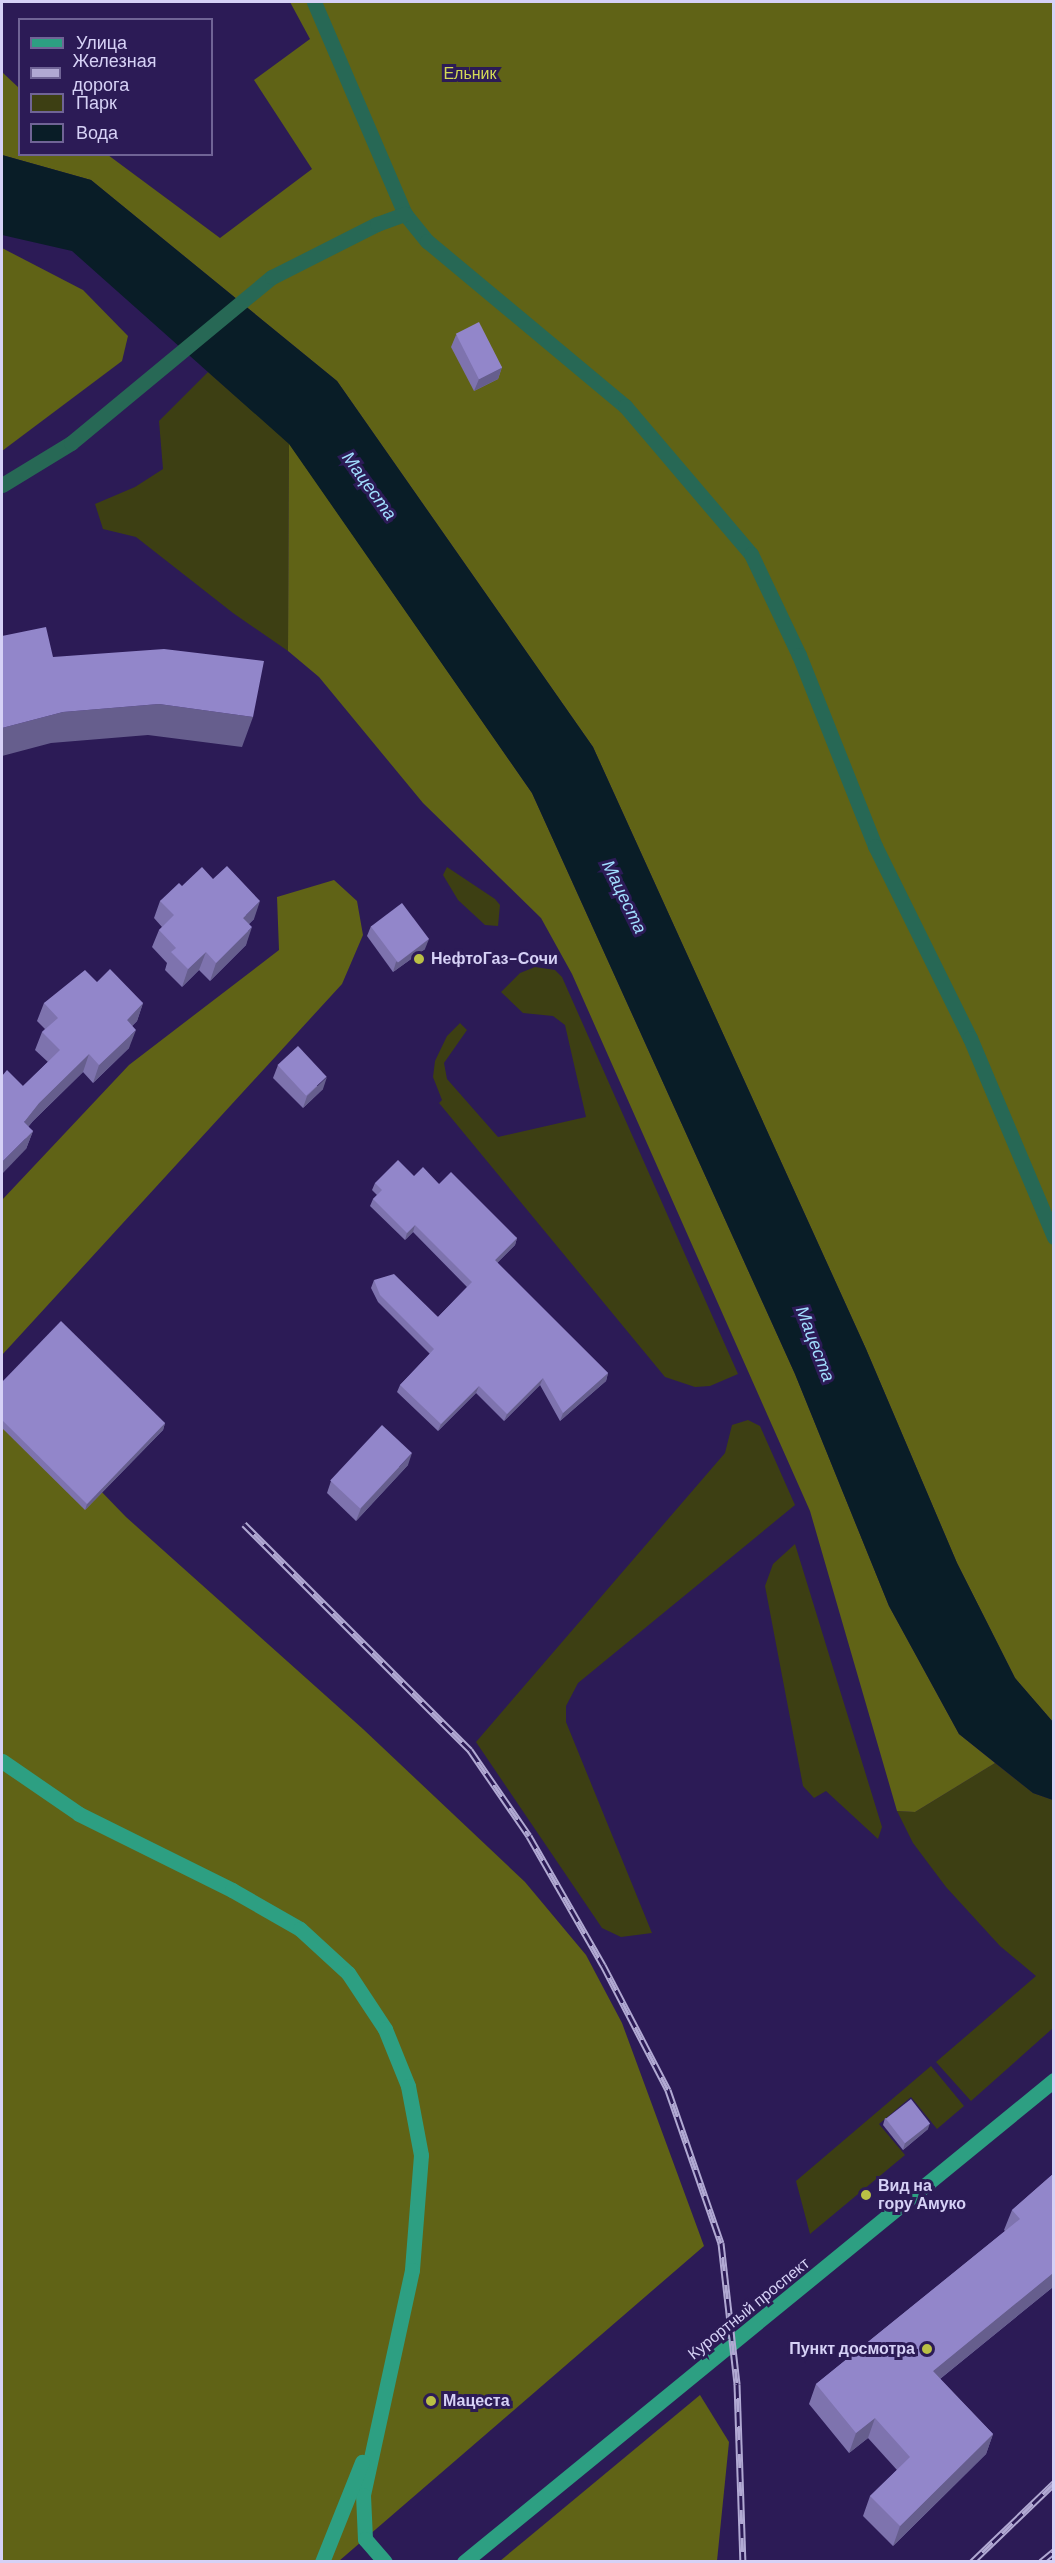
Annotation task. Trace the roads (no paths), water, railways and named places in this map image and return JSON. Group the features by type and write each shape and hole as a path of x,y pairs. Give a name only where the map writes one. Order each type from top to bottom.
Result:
{"main road":[{"path":"2,1761 79,1814 232,1890 300,1929 348,1973 386,2029 408,2086 421,2155 412,2270 375,2428 363,2495 365,2539 385,2562"},
{"name":"Курортный проспект","path":"464,2562 1053,2080"},
{"path":"322,2562 375,2428"}],"street":[{"path":"314,2 405,214 427,241 625,406 751,554 799,655 875,846 970,1038 1053,1237"},
{"path":"2,485 71,443 272,276 377,224 405,214"}],"water":[{"path":"2,155 91,180 337,381 593,747 866,1349 957,1563 1015,1678 1053,1722 1053,1800 1033,1793 959,1734 889,1606 795,1374 532,793 289,444 72,251 2,235"}],"railway":[{"path":"244,1524 470,1750 529,1836 603,1965 668,2090 721,2243 737,2384 743,2562"},
{"path":"972,2562 1054,2483"},
{"path":"1041,2562 1054,2551"}],"place":[{"name":"НефтоГаз-Сочи","path":"419,959"},
{"name":"Вид на гору Амуко","path":"866,2195"},
{"name":"Пункт досмотра","path":"927,2349"},
{"name":"Мацеста","path":"431,2401"}],"park label":[{"name":"Ельник","path":"470,74"}]}
